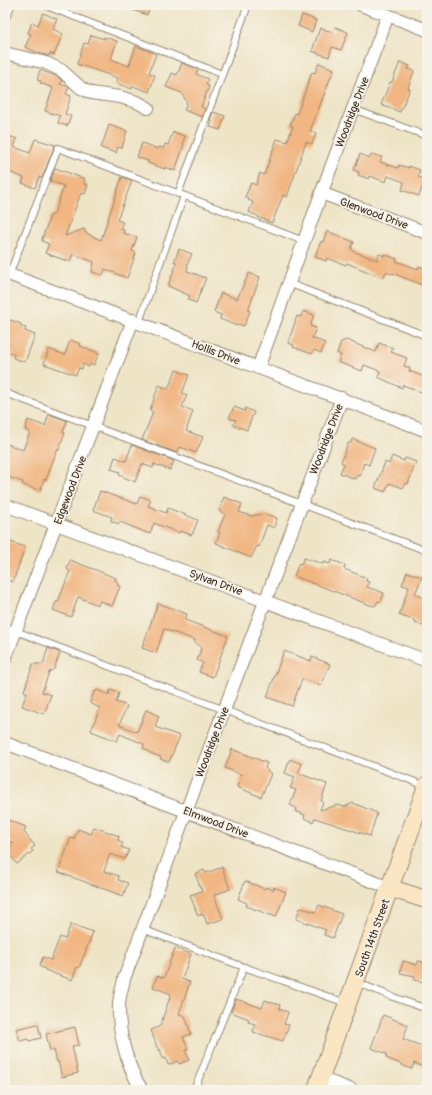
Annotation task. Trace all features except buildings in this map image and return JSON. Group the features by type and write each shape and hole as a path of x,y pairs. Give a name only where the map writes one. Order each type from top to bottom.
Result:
{"main road":[{"name":"South 14th Street","path":"318,1084 427,786"},
{"name":"Elmwood Drive","path":"390,888 427,900"}],"street":[{"path":"5,12 8,5"},
{"path":"361,5 427,30"},
{"name":"Woodridge Drive","path":"258,368 321,193 388,15"},
{"path":"5,53 46,63 61,70 81,88 91,93 120,97 137,102 148,108"},
{"name":"Glenwood Drive","path":"321,193 427,233"},
{"name":"Hollis Drive","path":"7,274 427,431"},
{"name":"Edgewood Drive","path":"5,658 10,629 57,524 136,321"},
{"name":"Woodridge Drive","path":"142,1090 135,1080 122,1036 118,1009 124,979 342,398"},
{"name":"Sylvan Drive","path":"5,505 427,661"},
{"name":"Elmwood Drive","path":"5,743 390,888"},
{"path":"318,1084 352,1090"}],"lane":[{"path":"44,5 222,74"},
{"path":"136,321 222,74 248,5"},
{"path":"353,109 427,136"},
{"path":"7,274 58,148 304,241"},
{"path":"288,283 427,336"},
{"path":"5,393 427,551"},
{"path":"10,629 427,786"},
{"path":"142,929 244,967 348,1003"},
{"path":"194,1090 244,967"},
{"path":"356,982 427,1009"}]}
